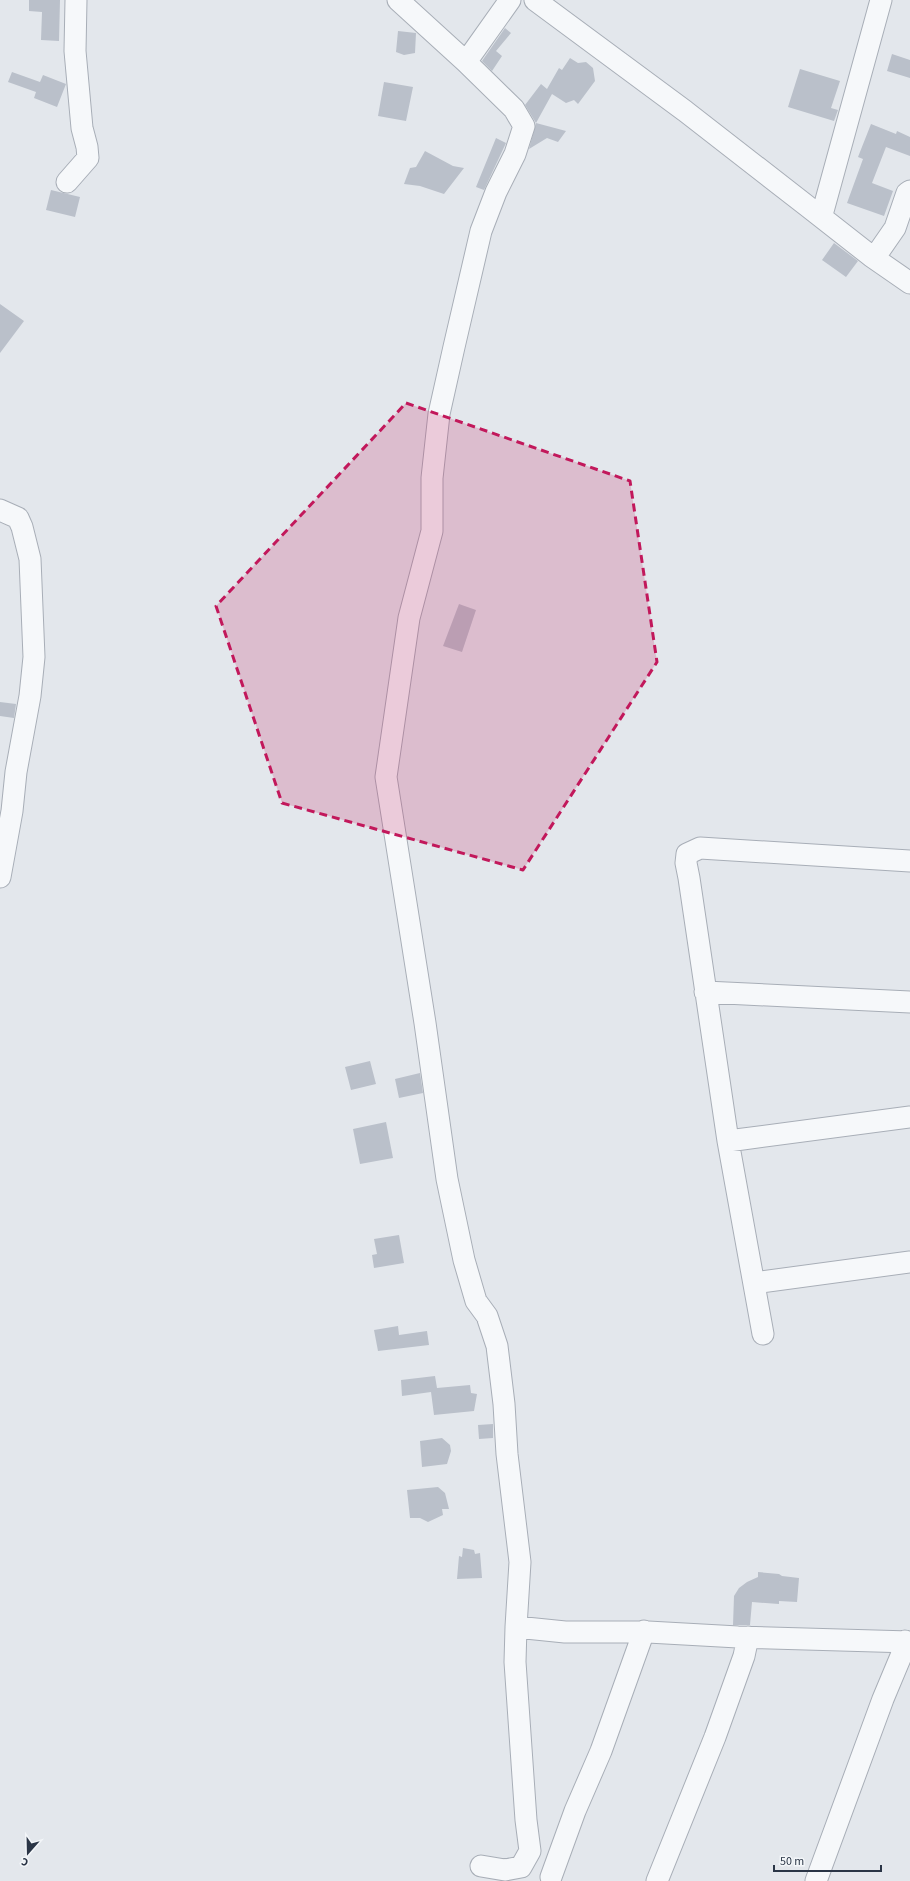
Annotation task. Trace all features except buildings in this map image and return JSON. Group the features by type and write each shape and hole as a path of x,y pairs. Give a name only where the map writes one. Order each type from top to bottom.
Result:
{"street":[{"path":"67,182 88,158 87,146 82,128 75,51 76,0"},
{"path":"398,0 466,62 514,109 524,126 515,154 496,192 481,231 441,407 432,478 432,531 409,618 386,777 425,1023 447,1179 464,1260 476,1301 487,1316 497,1346 520,1562 515,1662 526,1820 530,1851 521,1867 504,1870 480,1866"},
{"path":"466,62 510,0"},
{"path":"535,0 685,110 870,256 910,283"},
{"path":"811,210 823,211 881,0"},
{"path":"870,256 877,254 895,228 907,193 910,191"},
{"path":"0,510 18,518 22,526 28,552 33,602 34,657 30,696 16,772 12,811 0,877"},
{"path":"763,1334 728,1141 686,863 687,854 700,848 910,861"},
{"path":"705,992 910,1002"},
{"path":"728,1141 910,1118"},
{"path":"754,1283 910,1262"},
{"path":"516,1626 565,1632 644,1632 748,1637 908,1641 883,1698 816,1881"},
{"path":"551,1877 575,1811 601,1751 644,1632"},
{"path":"657,1881 715,1737 744,1656 748,1637"}],"highlighted area":[{"path":"406,403 630,481 657,662 523,870 282,803 216,606"}]}
